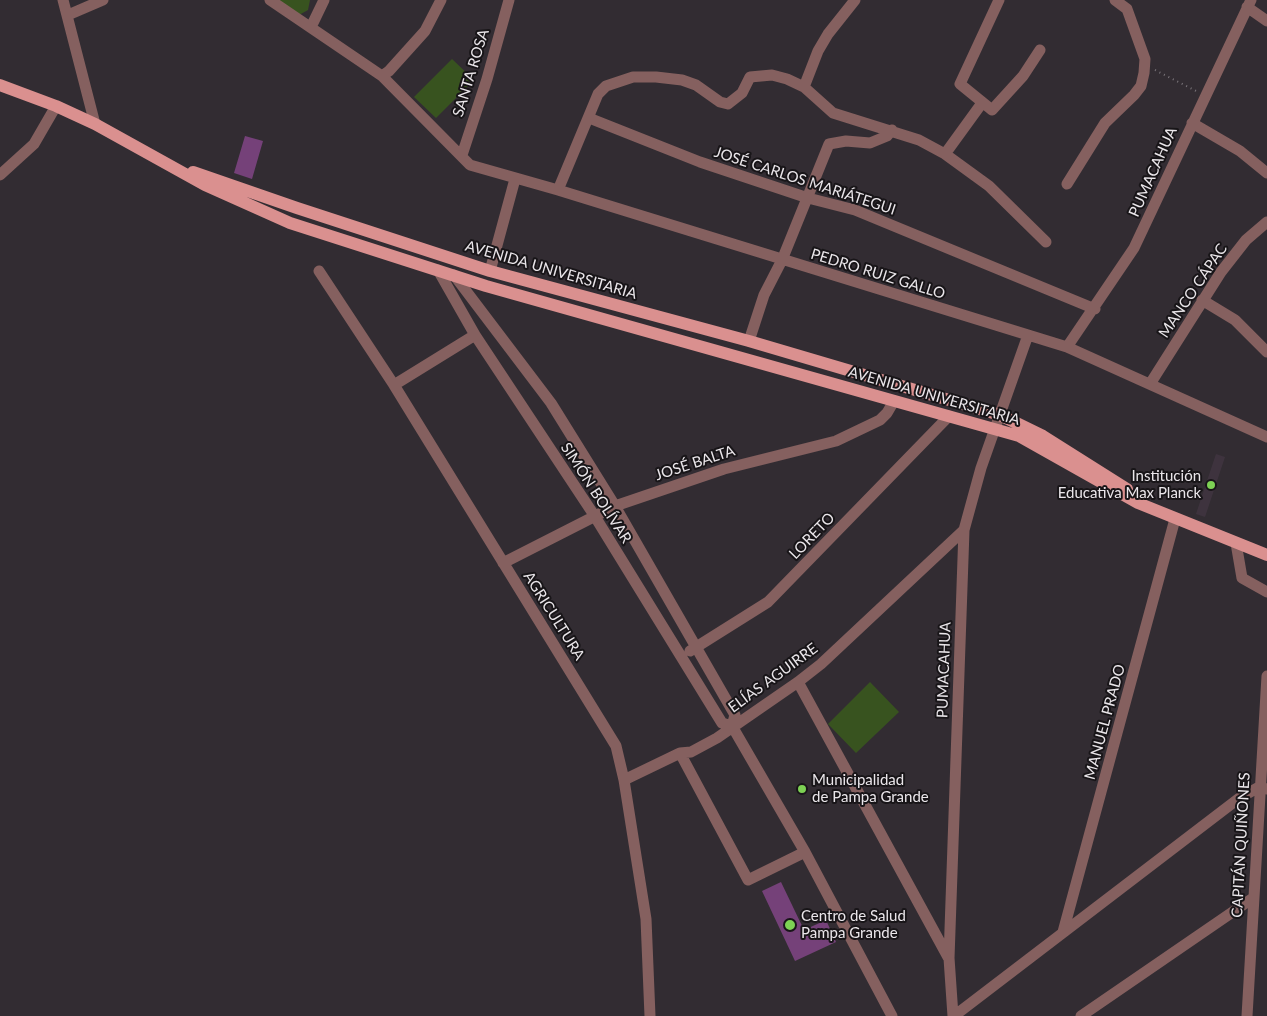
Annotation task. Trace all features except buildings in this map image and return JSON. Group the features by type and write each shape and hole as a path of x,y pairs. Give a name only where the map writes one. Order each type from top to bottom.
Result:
{"main road":[{"path":"0,85 56,106 95,124 156,157"},
{"name":"AVENIDA UNIVERSITARIA","path":"156,157 205,186 290,223 454,275 1019,436 1042,447 1093,479 1138,503 1175,519"},
{"name":"AVENIDA UNIVERSITARIA","path":"156,157 297,208 490,271 748,341 1000,415 1043,436 1175,519"},
{"path":"1175,519 1267,555"}],"street":[{"path":"63,0 95,124"},
{"path":"68,15 104,0"},
{"path":"270,0 382,76 462,155"},
{"path":"311,27 324,0"},
{"path":"382,76 389,71 425,31 442,0"},
{"name":"SANTA ROSA","path":"462,155 488,79 509,0"},
{"path":"804,87 818,51 828,34 854,0"},
{"path":"999,0 960,84 992,110 1002,102 1040,50"},
{"path":"1067,184 1105,123 1141,86 1144,64 1129,4 1115,0"},
{"path":"1249,3 1267,21"},
{"name":"PUMACAHUA","path":"1067,347 1095,309 1134,248 1204,95 1249,3"},
{"path":"558,190 598,94 606,86 619,80 633,77 682,80 696,85 720,102 728,104 742,93 750,77 772,74 787,78 804,87 833,113 892,130 919,140 945,154 990,186 1046,242"},
{"path":"945,154 982,103"},
{"path":"0,175 34,144 56,106"},
{"name":"JOSÉ CARLOS MARIÁTEGUI","path":"588,118 661,148 808,198 855,210 1095,309"},
{"path":"1192,123 1240,151 1267,173"},
{"path":"748,341 764,295 782,260 829,144 846,141 870,143 887,136 892,130"},
{"name":"PEDRO RUIZ GALLO","path":"462,155 470,165 558,190 1067,347 1267,437"},
{"path":"490,271 515,179"},
{"name":"MANCO CÁPAC","path":"1150,384 1202,300 1246,240 1267,222"},
{"name":"SIMÓN BOLÍVAR","path":"438,270 475,335 594,515 722,723 732,726"},
{"name":"AGRICULTURA","path":"319,271 394,385 616,746 624,780 646,919 650,1016"},
{"name":"SIMÓN BOLÍVAR","path":"454,275 551,403 615,506 734,714 732,726 805,852 892,1016"},
{"path":"1202,300 1235,320 1267,352"},
{"path":"394,385 475,335"},
{"name":"PUMACAHUA","path":"954,1016 949,958 964,530 981,468 1028,335"},
{"name":"JOSÉ BALTA","path":"504,562 615,506 724,468 836,441 880,420 887,413 894,400"},
{"name":"LORETO","path":"680,657 768,602 950,416"},
{"name":"MANUEL PRADO","path":"1063,932 1175,519"},
{"name":"ELÍAS AGUIRRE","path":"624,780 680,753 691,752 708,743 798,682 820,664 964,530"},
{"path":"1236,543 1242,578 1267,592"},
{"name":"CAPITÁN QUIÑONES","path":"1247,1016 1253,898 1263,788 1267,676"},
{"path":"798,682 949,958"},
{"path":"680,753 748,880 805,852"},
{"path":"954,1016 1238,799 1263,788"},
{"path":"1081,1016 1253,898"},
{"name":"SIMÓN BOLÍVAR","path":"885,1004 888,1016"},
{"path":"1247,1016 1256,1016"}],"path":[{"path":"1144,64 1204,95"}],"shaded area":[{"name":"Institución Educativa Max Planck","path":"1216,454 1225,457 1205,517 1196,514"}],"green space":[{"path":"278,0 310,0 308,10 299,15"},
{"path":"452,59 474,80 436,118 414,97"},
{"path":"870,682 899,712 856,753 828,724"}],"place":[{"name":"Institución Educativa Max Planck","path":"1211,485"},
{"name":"Municipalidad de Pampa Grande","path":"802,789"},
{"name":"Centro de Salud Pampa Grande","path":"790,925"}]}
